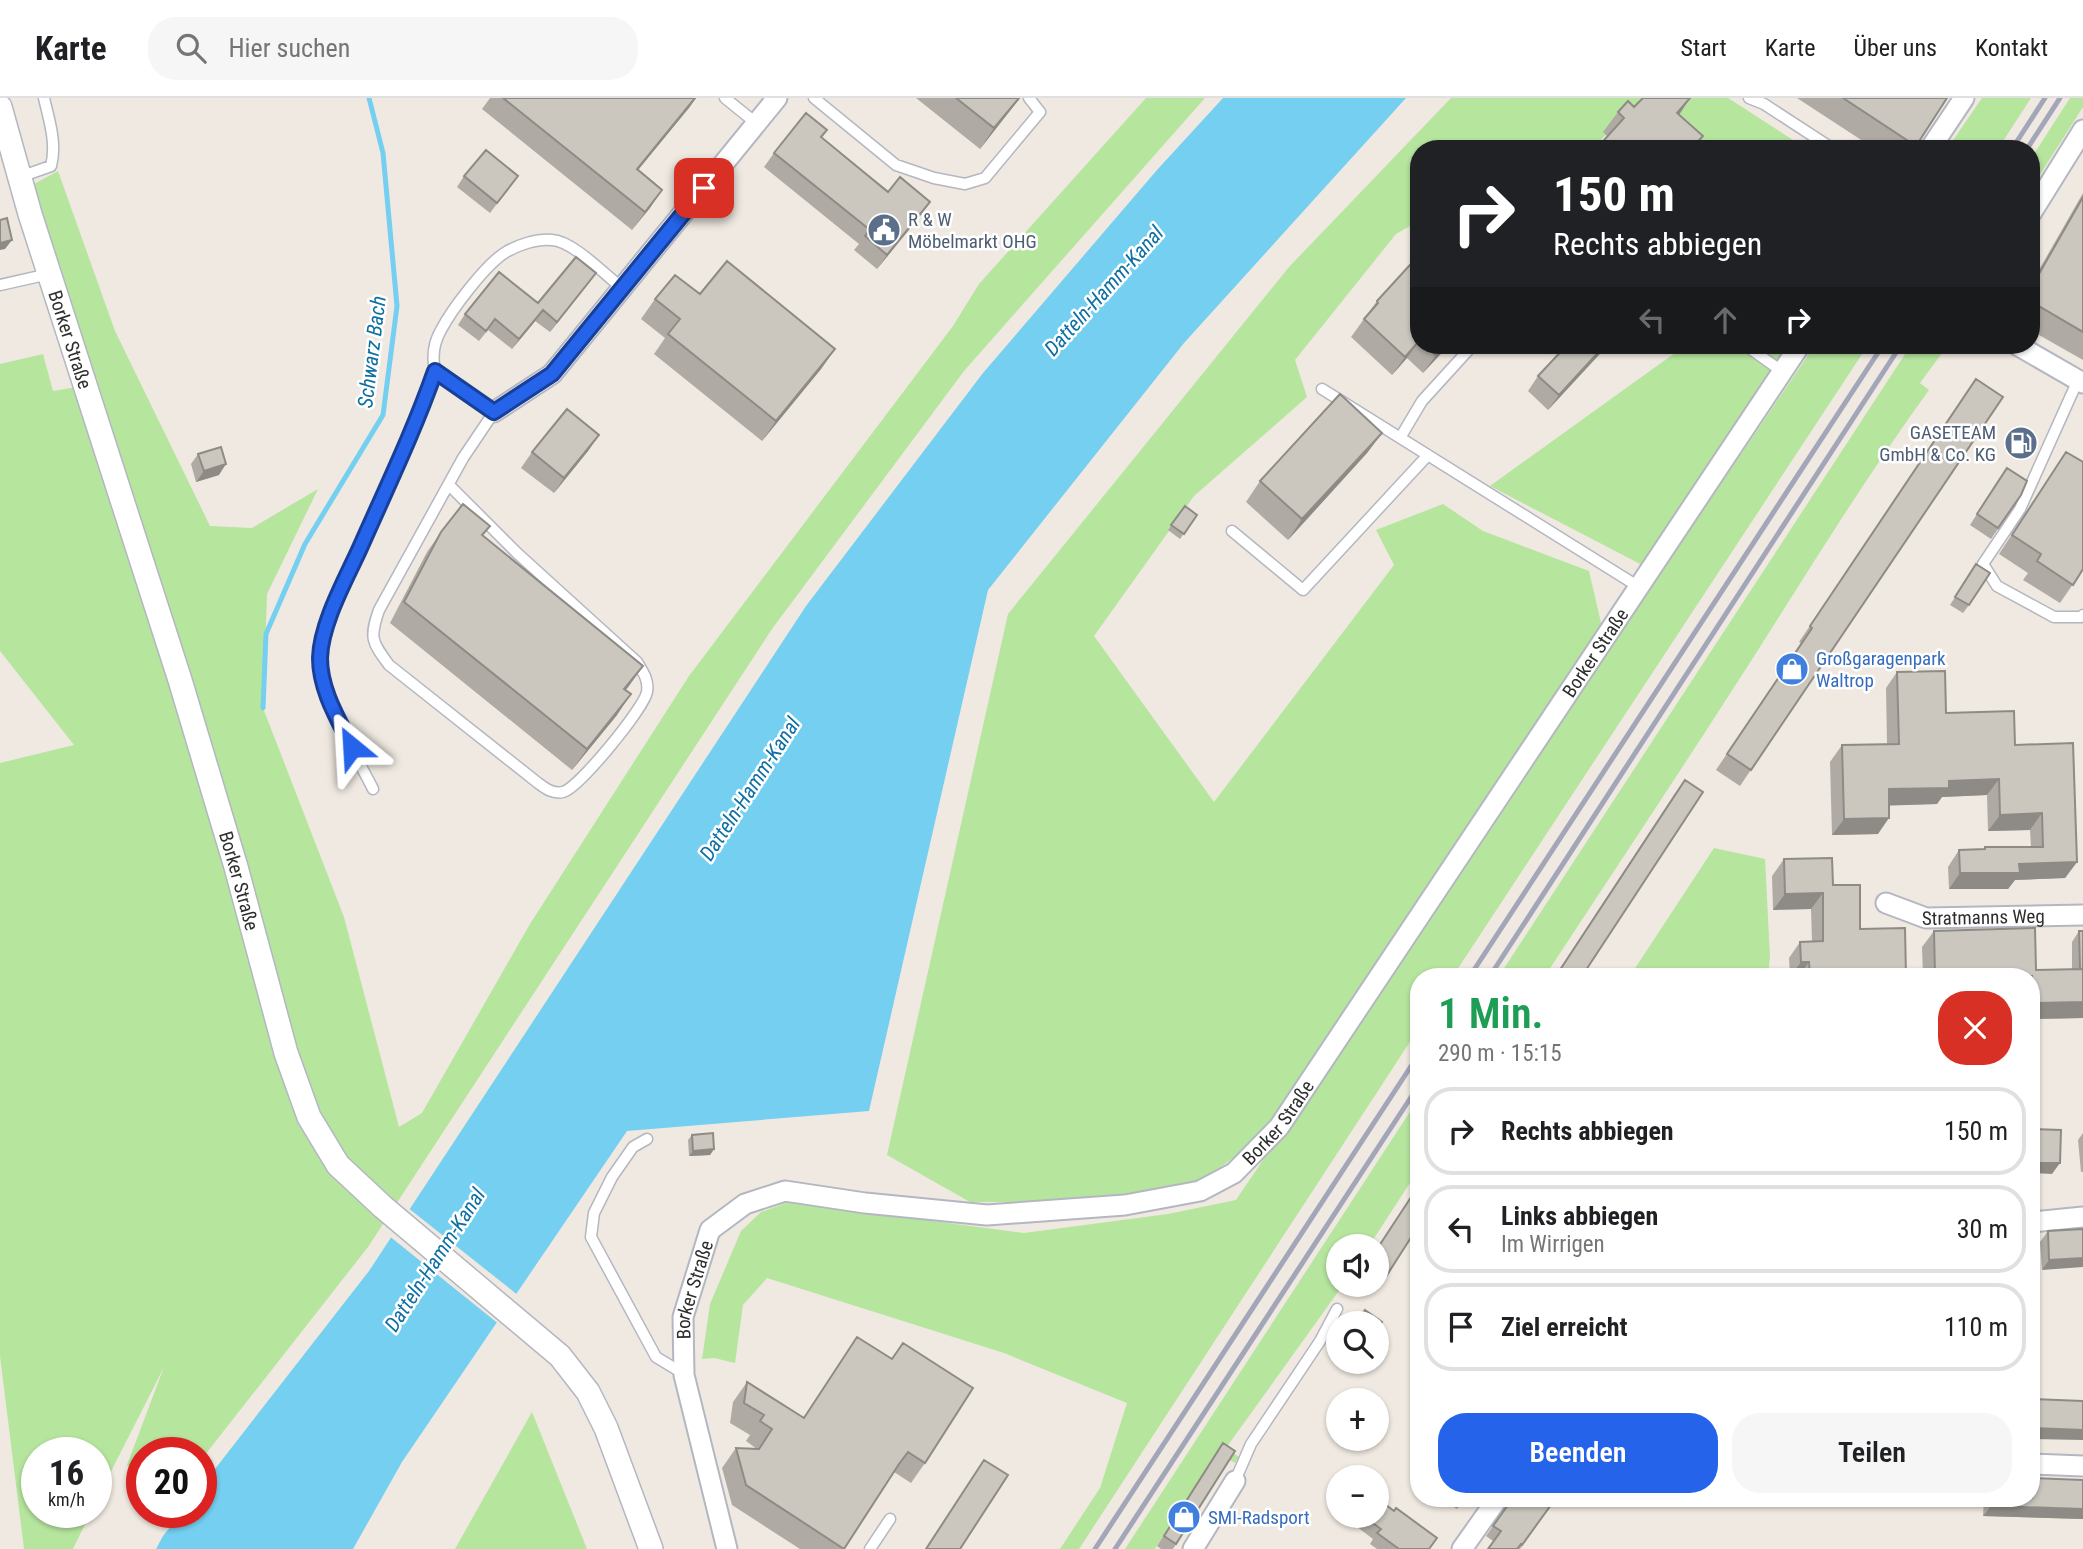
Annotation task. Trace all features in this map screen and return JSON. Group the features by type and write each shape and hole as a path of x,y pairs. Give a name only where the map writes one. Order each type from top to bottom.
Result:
{"street":[{"path":"494,412 552,374 777,98"},
{"path":"1936,140 1964,98"},
{"name":"Borker Straße","path":"0,107 49,273 180,680 236,867 286,1054 309,1117 338,1165 383,1207 560,1356 588,1392 606,1428 651,1549"},
{"path":"2040,199 2083,130"},
{"name":"Borker Straße","path":"727,1549 684,1375 683,1317 710,1230 745,1204 785,1191 865,1203 987,1215 1125,1205 1200,1191 1234,1173 1279,1127 1795,354"},
{"path":"2033,354 2081,382"},
{"name":"Stratmanns Weg","path":"1886,903 1926,918 2083,915"},
{"path":"2040,1221 2083,1217"},
{"path":"2040,1464 2083,1466"},
{"path":"1193,1549 1235,1481"},
{"path":"1462,1549 1492,1507"}],"lane":[{"path":"19,177 51,166 54,156 53,139 44,98"},
{"path":"725,98 757,123"},
{"path":"814,98 896,165 934,178 965,184 985,178 1040,112 1029,98"},
{"path":"1749,98 1764,104 1819,140"},
{"path":"373,789 331,706 322,678 320,656 327,626 340,593 422,408 435,371 432,358 440,331 484,271 506,252 531,242 552,239 566,244 622,288"},
{"path":"0,285 49,273"},
{"path":"1401,438 1422,401 1465,354"},
{"path":"1758,354 1783,372"},
{"path":"435,371 494,412 463,458 379,610 373,627 373,643 389,665 527,775 550,791 562,793 573,787 596,763 644,702 648,690 646,676 637,662 517,553 449,485"},
{"path":"2081,382 2020,509 1983,564 1997,586 2054,617 2083,615"},
{"path":"1322,389 1639,587"},
{"path":"1232,531 1303,590 1428,455"},
{"path":"647,1139 633,1147 612,1177 594,1213 591,1237 656,1357 684,1375"},
{"path":"1235,1481 1251,1444 1320,1341 1338,1309"},
{"path":"870,1549 890,1519"}],"green space":[{"path":"1146,98 1205,98 964,371 772,629 368,1247 217,1440 217,1437 138,1437 164,1367 128,1437 126,1437 112,1469 112,1437 21,1437 21,1525 0,1356 0,763 74,745 0,651 0,364 43,354 53,391 95,384 34,184 58,171 115,331 210,526 252,528 318,489 267,594 263,708 344,917 399,1127 422,1113 530,924 689,676 953,326 979,284"},
{"path":"1451,98 1645,98 1601,140 1411,140"},
{"path":"1671,98 1728,98 1793,140 1694,140"},
{"path":"1982,98 2031,98 2004,140 1953,140"},
{"path":"2070,98 2083,98 2083,107 2040,174 2040,145"},
{"path":"1410,141 1410,226 1396,234 1295,360 1307,397 1194,496 1094,636 1214,802 1394,565 1376,530 1443,504 1483,531 1589,571 1602,627 1258,1140 1197,1184 1083,1202 970,1202 887,1155 1008,614 1289,267"},
{"path":"1673,354 1783,354 1644,566 1490,486"},
{"path":"1809,354 1862,354 1458,968 1410,968 1410,1042 1079,1549 1060,1549 1100,1488 1127,1403 1004,1353 767,1278 743,1305 735,1363 714,1358 702,1359 710,1304 741,1231 761,1212 789,1202 1024,1233 1168,1214 1236,1200"},
{"path":"1905,354 1941,354 1920,383 1929,390 1849,507 1550,968 1504,968"},
{"path":"1714,848 1765,859 1769,968 1635,968"},
{"path":"1410,1112 1410,1183 1377,1234 1330,1234"},
{"path":"1326,1241 1326,1297 1334,1297 1226,1448 1239,1457 1235,1463 1216,1453 1155,1549 1125,1549"},
{"path":"532,1412 587,1549 455,1549"},
{"path":"21,1528 83,1528 73,1549 24,1549"}],"water":[{"name":"Datteln-Hamm-Kanal","path":"1223,98 1406,98 1184,343 988,590 869,1111 627,1131 402,1462 353,1549 156,1549 169,1528 217,1528 217,1466 369,1271 806,606 983,373 1157,170"}],"pier":[{"path":"407,1207 519,1296 500,1325 388,1235"}],"building":[{"path":"503,98 695,98 637,169 662,190 645,212"},
{"path":"956,98 1019,98 994,128"},
{"path":"1643,98 1690,98 1677,113 1703,136 1699,140 1604,140 1624,118 1618,112 1628,101 1634,107"},
{"path":"1843,98 1947,98 1920,140 1907,140"},
{"path":"806,113 827,130 821,137 888,192 900,177 930,202 887,255 865,236 870,230 774,153"},
{"path":"486,150 518,176 497,203 464,176"},
{"path":"2083,197 2083,332 2040,307 2040,272"},
{"path":"7,218 12,240 0,243 0,220"},
{"path":"576,257 596,273 557,322 543,310 519,339 495,319 486,331 465,314 499,272 538,303"},
{"path":"727,261 835,349 776,421 668,334 680,319 655,299 675,275 700,294"},
{"path":"1410,265 1410,351 1405,357 1364,319"},
{"path":"1559,354 1597,354 1559,395 1538,376"},
{"path":"1976,379 2003,397 1751,770 1727,754"},
{"path":"1340,394 1382,433 1302,519 1260,481"},
{"path":"567,409 599,435 564,478 532,452"},
{"path":"221,447 226,464 204,471 198,454"},
{"path":"2066,452 2083,462 2083,569 2073,585 2037,561 2041,554 2012,535"},
{"path":"2007,468 2027,481 2021,495 1998,528 1977,514"},
{"path":"463,504 490,526 482,535 643,666 624,689 631,694 587,749 404,602 441,532"},
{"path":"1185,506 1197,515 1184,534 1171,525"},
{"path":"1976,564 1990,573 1969,605 1955,597"},
{"path":"1945,671 1946,713 2014,711 2015,745 2073,743 2077,862 2019,864 2020,873 1960,873 1959,850 2043,847 2042,813 2000,815 1999,779 1949,781 1949,788 1889,789 1889,818 1844,819 1842,745 1899,744 1897,672"},
{"path":"1685,780 1703,792 1587,968 1561,968"},
{"path":"1832,858 1833,885 1860,885 1860,929 1905,928 1906,968 1809,968 1809,962 1801,962 1800,942 1823,941 1823,893 1785,894 1784,859"},
{"path":"2035,928 2036,968 1935,968 1934,931"},
{"path":"2079,931 2083,931 2083,969 2080,969"},
{"path":"2083,969 2083,1002 2040,1003 2040,970"},
{"path":"2040,1129 2061,1130 2060,1163 2040,1163"},
{"path":"713,1133 714,1149 693,1151 692,1135"},
{"path":"1410,1199 1410,1239 1389,1272 1389,1234 1387,1234"},
{"path":"2083,1229 2083,1258 2049,1260 2048,1231"},
{"path":"857,1337 892,1359 903,1343 973,1388 925,1463 908,1452 844,1549 746,1485 736,1448 759,1449 772,1429 760,1421 764,1415 744,1403 747,1382 804,1418"},
{"path":"2040,1399 2083,1401 2083,1430 2040,1428"},
{"name":"SMI-Radsport","path":"1223,1443 1235,1451 1176,1544 1164,1536"},
{"path":"984,1460 1008,1475 960,1549 926,1549"},
{"path":"2040,1478 2083,1480 2083,1509 2022,1507 2040,1507"},
{"path":"1389,1507 1394,1511 1396,1508 1437,1538 1429,1549 1399,1549 1377,1533 1381,1529 1389,1528"},
{"path":"1507,1507 1549,1507 1517,1549 1488,1549 1501,1531 1493,1526"}],"waterway":[{"name":"Schwarz Bach","path":"263,708 266,634 305,544 383,415 397,306 383,153 369,98"}],"railway":[{"path":"2018,140 2045,98"},
{"path":"2033,140 2060,98"},
{"path":"1475,968 1877,354"},
{"path":"1495,968 1895,354"},
{"path":"1095,1549 1410,1068"},
{"path":"1115,1549 1410,1099"}],"place":[{"name":"R & W Möbelmarkt OHG","path":"884,230"},
{"name":"GASETEAM GmbH & Co. KG","path":"2021,443"},
{"name":"Großgaragenpark Waltrop","path":"1792,669"},
{"name":"SMI-Radsport","path":"1184,1517"}],"route":[{"path":"352,747 331,706 322,678 320,656 323,641 340,593 422,408 435,371 494,412 552,374 704,188"}]}
